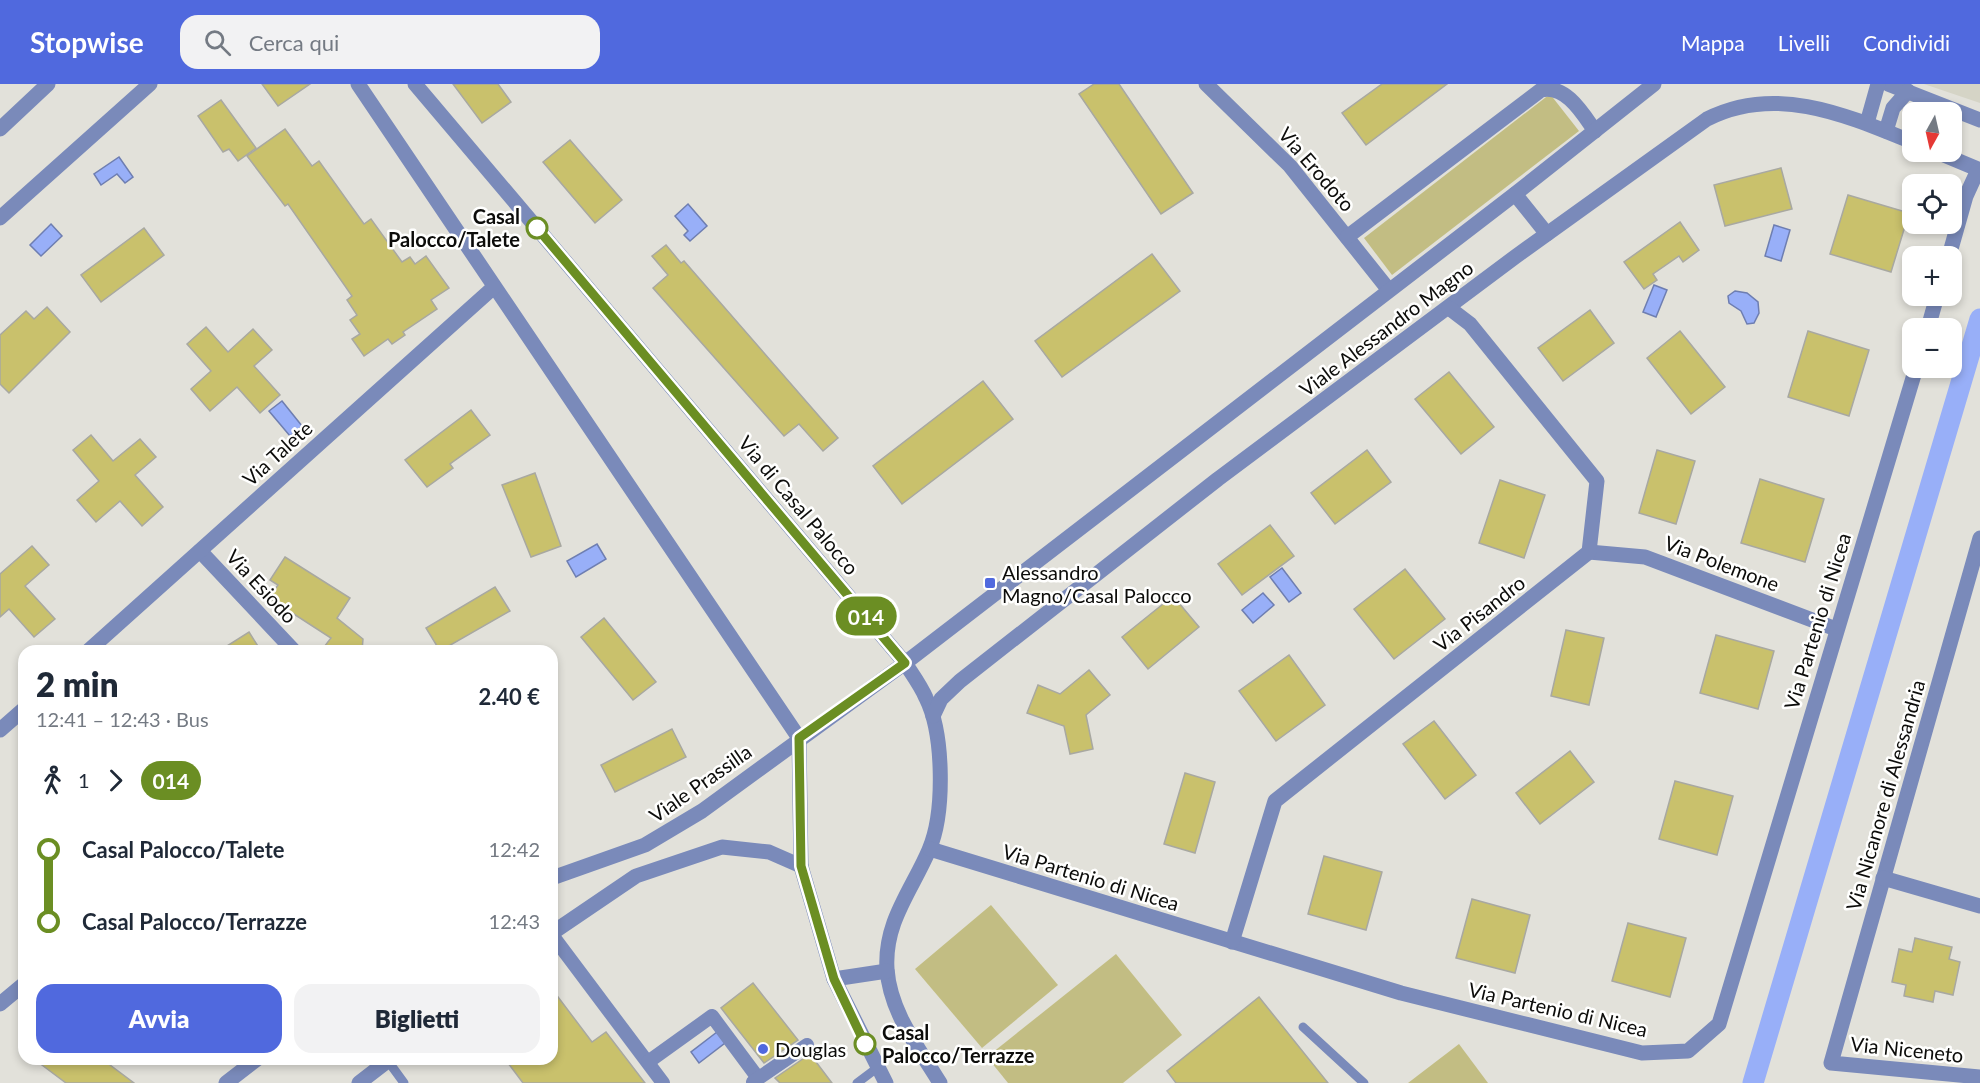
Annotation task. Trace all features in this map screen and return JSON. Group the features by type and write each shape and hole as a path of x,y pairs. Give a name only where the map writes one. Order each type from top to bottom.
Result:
{"street":[{"path":"0,129 48,84"},
{"path":"0,218 150,84"},
{"path":"358,84 799,738 801,866 834,979 886,1083"},
{"name":"Via di Casal Palocco","path":"415,84 905,663 926,698 933,716 942,786 930,849 905,893 887,944 887,971 898,1014 940,1083"},
{"name":"Via Erodoto","path":"1206,84 1276,150 1389,289"},
{"name":"Viale Alessandro Magno","path":"799,738 905,663 1515,194 1654,84"},
{"path":"1867,123 1878,84"},
{"path":"1888,84 1980,120"},
{"path":"1347,237 1541,90 1551,88 1565,95 1595,131"},
{"path":"1886,131 1893,108 1908,91"},
{"name":"Viale Alessandro Magno","path":"933,716 941,699 960,681 1218,479 1546,234 1700,123 1734,106 1760,100 1791,101 1826,108 1902,138"},
{"path":"1951,246 1966,196 1979,170 1960,162"},
{"path":"1515,194 1546,234"},
{"name":"Via Talete","path":"95,645 494,287"},
{"path":"1449,308 1470,324 1597,481 1589,552"},
{"name":"Via Partenio di Nicea","path":"930,849 1401,993 1642,1053 1688,1052 1719,1024 1913,378"},
{"name":"Via Nicanore di Alessandria","path":"1831,1063 1883,878 1974,578 1980,538"},
{"name":"Via Esiodo","path":"200,551 288,645"},
{"name":"Via Polemone","path":"1589,552 1645,556 1836,629"},
{"name":"Via Pisandro","path":"1232,942 1275,801 1589,552"},
{"path":"0,730 18,714"},
{"name":"Viale Prassilla","path":"558,876 645,845 702,811 799,738"},
{"path":"558,930 636,876 722,847 769,852 801,866"},
{"path":"1883,878 1980,906"},
{"path":"558,942 663,1083"},
{"path":"834,979 887,971"},
{"path":"0,1004 18,989"},
{"path":"648,1062 712,1017 754,1081 807,1046"},
{"name":"Via Niceneto","path":"1831,1063 1980,1077"},
{"path":"226,1083 249,1065"},
{"path":"359,1083 382,1065"}],"lane":[{"path":"1303,1027 1364,1083"},
{"path":"392,1065 404,1083"},
{"path":"857,1083 877,1068"}],"shaded area":[{"path":"1924,84 1980,84 1980,103"},
{"path":"1550,94 1579,131 1392,275 1364,238"},
{"path":"991,905 1058,985 982,1048 915,969"},
{"path":"1116,954 1182,1035 1123,1083 1008,1083 987,1057"},
{"path":"1459,1044 1488,1083 1408,1083"}],"water":[{"path":"119,157 133,177 125,183 117,174 101,185 94,174"},
{"path":"688,204 707,226 690,241 684,235 688,231 675,216"},
{"path":"51,224 62,236 41,256 30,245"},
{"path":"1774,225 1790,230 1781,261 1765,256"},
{"path":"1654,285 1667,290 1656,317 1643,312"},
{"path":"1735,291 1747,293 1758,302 1759,313 1754,323 1747,324 1741,311 1729,303 1728,296"},
{"path":"282,401 302,426 290,436 269,411"},
{"path":"597,544 606,559 576,577 567,561"},
{"path":"1282,568 1301,593 1289,602 1270,577"},
{"path":"1263,593 1274,605 1253,623 1242,610"},
{"path":"717,1032 725,1043 699,1063 691,1052"}],"building":[{"path":"262,84 310,84 278,106"},
{"path":"453,84 498,84 511,102 482,123"},
{"path":"1094,84 1119,84 1193,193 1161,214 1079,94"},
{"path":"1382,84 1447,84 1366,145 1342,113"},
{"path":"221,100 256,148 238,161 229,149 223,152 198,116"},
{"path":"285,129 312,166 319,161 364,224 371,219 402,262 410,257 415,264 426,256 449,288 431,300 437,309 403,332 405,335 392,344 388,339 364,356 352,339 360,334 350,320 357,315 347,300 352,296 288,204 285,206 247,156"},
{"path":"570,140 622,200 595,223 543,162"},
{"path":"1781,168 1792,209 1725,226 1714,185"},
{"path":"1848,195 1902,211 1903,234 1891,272 1830,254"},
{"path":"1680,222 1699,250 1683,262 1679,256 1653,274 1657,280 1644,289 1624,262"},
{"path":"144,228 164,255 101,302 81,275"},
{"path":"666,245 681,263 684,261 838,438 823,451 799,424 784,436 653,288 668,275 652,256"},
{"path":"1152,254 1180,291 1062,377 1035,341"},
{"path":"47,307 70,332 9,393 0,384 0,335 26,311 34,319"},
{"path":"1590,310 1614,343 1563,381 1538,348"},
{"path":"206,327 228,352 253,329 272,350 254,366 280,395 260,413 237,387 210,411 191,389 211,371 187,344"},
{"path":"1680,331 1725,387 1691,414 1647,358"},
{"path":"1808,331 1869,350 1849,416 1788,397"},
{"path":"1449,372 1494,427 1461,454 1415,399"},
{"path":"983,381 1013,419 902,504 873,466"},
{"path":"471,410 490,435 450,464 453,468 427,487 405,460"},
{"path":"91,435 113,461 140,439 156,457 135,475 163,507 142,526 120,501 96,522 77,500 99,481 73,450"},
{"path":"1367,450 1391,482 1335,524 1311,493"},
{"path":"1657,450 1695,461 1676,524 1639,513"},
{"path":"535,473 561,546 531,557 502,485"},
{"path":"1760,479 1824,499 1805,562 1741,543"},
{"path":"1500,480 1545,495 1524,558 1479,543"},
{"path":"1270,525 1294,556 1242,595 1218,564"},
{"path":"32,546 49,565 25,586 55,619 34,637 9,609 0,617 0,574"},
{"path":"285,557 350,598 337,618 363,639 362,645 326,645 331,638 269,598 278,585 270,580"},
{"path":"1405,569 1445,619 1394,659 1354,609"},
{"path":"495,587 510,611 450,645 436,645 426,628"},
{"path":"1173,596 1199,627 1148,669 1122,637"},
{"path":"604,618 656,682 633,700 581,637"},
{"path":"1566,630 1604,638 1589,705 1551,696"},
{"path":"249,632 257,645 228,645"},
{"path":"1716,635 1774,651 1758,709 1700,693"},
{"path":"1289,655 1325,705 1276,741 1239,691"},
{"path":"1089,670 1110,695 1086,715 1093,749 1070,754 1064,726 1027,713 1038,685 1060,694"},
{"path":"1434,721 1476,775 1445,799 1403,744"},
{"path":"672,729 686,757 615,792 601,765"},
{"path":"1570,751 1594,782 1540,824 1516,793"},
{"path":"1185,773 1215,782 1195,853 1164,844"},
{"path":"1675,781 1733,796 1717,855 1659,839"},
{"path":"1324,856 1382,872 1366,930 1308,914"},
{"path":"1472,899 1530,915 1515,973 1456,958"},
{"path":"1628,923 1686,938 1670,997 1612,981"},
{"path":"1915,938 1952,947 1949,959 1960,962 1953,995 1935,991 1933,1002 1904,996 1906,985 1892,982 1899,949 1912,952"},
{"path":"753,983 798,1040 764,1063 721,1008"},
{"path":"558,997 592,1042 606,1032 645,1083 523,1083 510,1065 558,1065"},
{"path":"1259,997 1328,1083 1176,1083 1167,1071"},
{"path":"810,1054 832,1083 780,1083 775,1078"},
{"path":"42,1065 110,1065 134,1083 66,1083"}],"waterway":[{"path":"1753,1083 1980,319"}],"bus line":[{"name":"014","path":"537,228 905,663 799,738 801,866 834,979 865,1044"}],"place":[{"name":"Casal Palocco/Talete","path":"537,228"},
{"name":"Alessandro Magno/Casal Palocco","path":"990,583"},
{"name":"Casal Palocco/Terrazze","path":"865,1044"},
{"name":"Douglas","path":"763,1049"}]}
